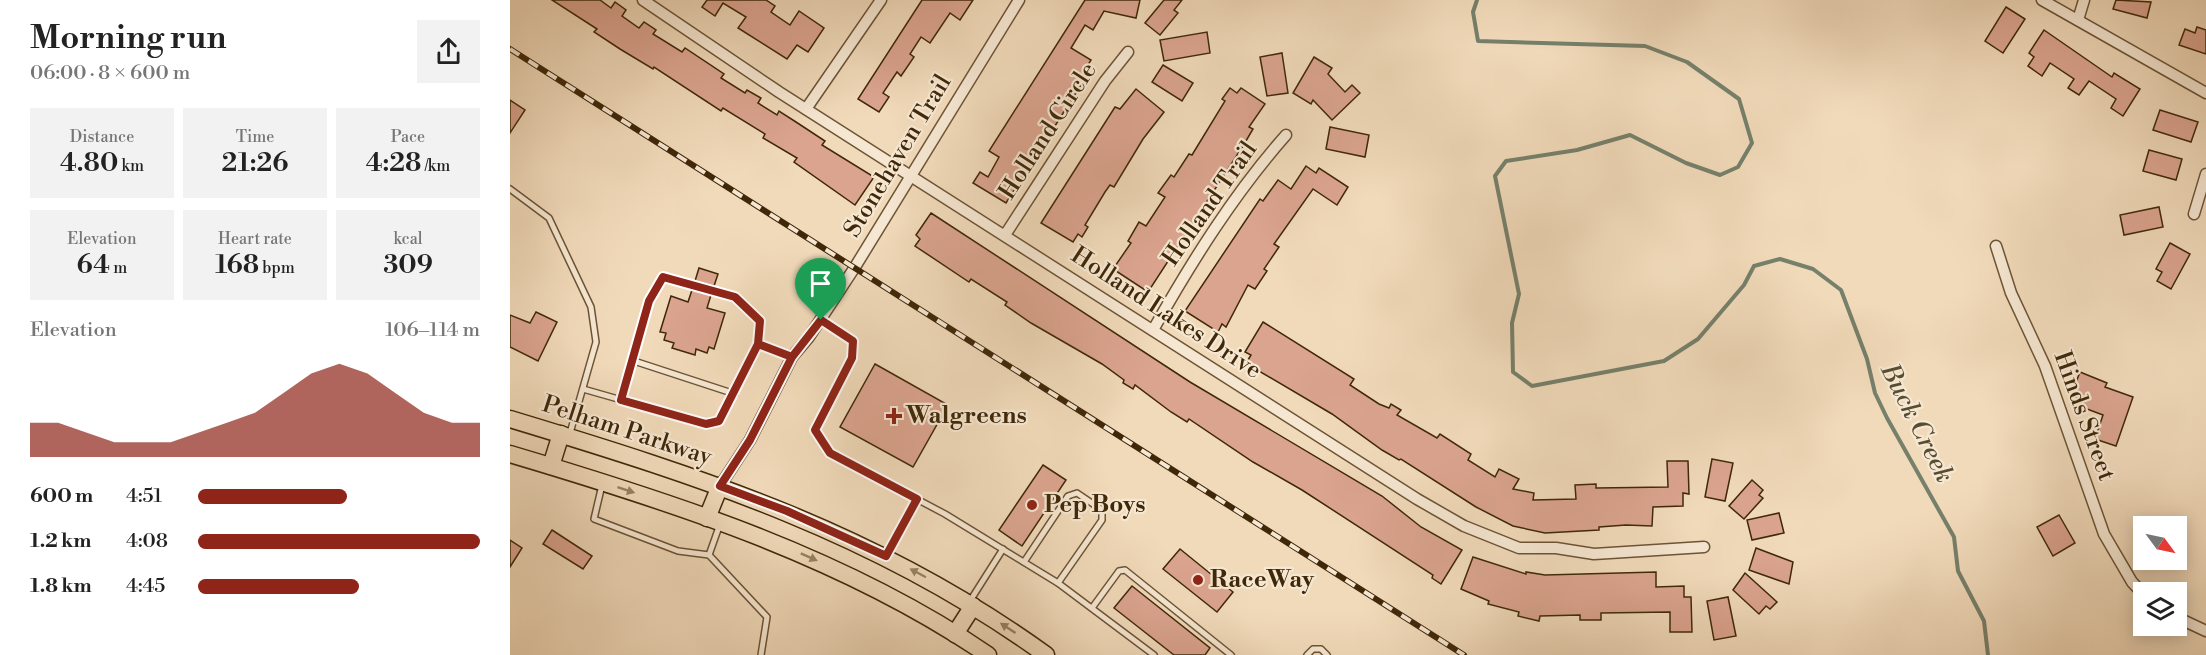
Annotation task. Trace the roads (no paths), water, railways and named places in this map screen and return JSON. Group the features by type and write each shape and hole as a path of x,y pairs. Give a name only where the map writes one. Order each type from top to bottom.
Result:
{"main road":[{"name":"Pelham Parkway","path":"510,419 720,486 787,511 886,556 971,604 1046,655"},
{"path":"551,466 565,435"},
{"path":"510,454 714,520 788,548 838,571 955,634 988,655"},
{"path":"714,520 720,486"},
{"path":"955,634 971,604"}],"street":[{"name":"Holland Lakes Drive","path":"643,0 806,109 1417,499 1464,526 1519,548 1556,548 1594,554 1704,547"},
{"path":"806,109 881,0"},
{"name":"Stonehaven Trail","path":"720,486 750,440 792,357 821,320 1019,0"},
{"path":"2042,0 2206,93"},
{"path":"2078,20 2084,0"},
{"name":"Holland Circle","path":"1005,235 1105,81 1128,52"},
{"name":"Holland Trail","path":"1153,330 1176,288 1252,173 1286,135"},
{"path":"2194,214 2206,174"},
{"name":"Hinds Street","path":"1996,246 2011,292 2045,366 2104,534 2133,583"},
{"path":"2187,622 2206,631"}],"lane":[{"path":"510,189 549,218 562,241 591,307 596,342 583,389 565,435"},
{"path":"583,389 621,400 706,424 719,421 735,394 758,344 760,321 735,297 663,277 649,301 634,361 621,400"},
{"path":"821,320 853,341 852,358 815,430 830,453 917,499 1058,583 1155,655"},
{"path":"758,344 792,357"},
{"path":"634,361 735,394"},
{"path":"602,483 594,519 678,551 710,555 767,617 761,655"},
{"path":"1024,562 1068,496 1077,493 1102,510 1102,520 1058,583"},
{"path":"886,556 917,499"},
{"path":"710,555 714,520"},
{"path":"971,604 1003,549"},
{"path":"1092,608 1119,571 1125,570 1231,655"},
{"path":"1307,655 1313,649 1321,649 1327,655"}],"waterway":[{"name":"Buck Creek","path":"1477,0 1473,12 1478,41 1645,46 1687,62 1739,99 1752,143 1738,167 1720,175 1686,163 1630,135 1577,150 1506,161 1495,176 1519,294 1512,323 1513,372 1532,386 1664,361 1698,339 1744,285 1754,266 1780,259 1813,269 1841,290 1867,359 1875,393 1954,537 1958,571 1984,621 1988,655"}],"railway":[{"path":"510,49 1464,655"}],"place":[{"name":"Walgreens","path":"894,416"},
{"name":"Pep Boys","path":"1032,505"},
{"name":"RaceWay","path":"1198,580"}]}
